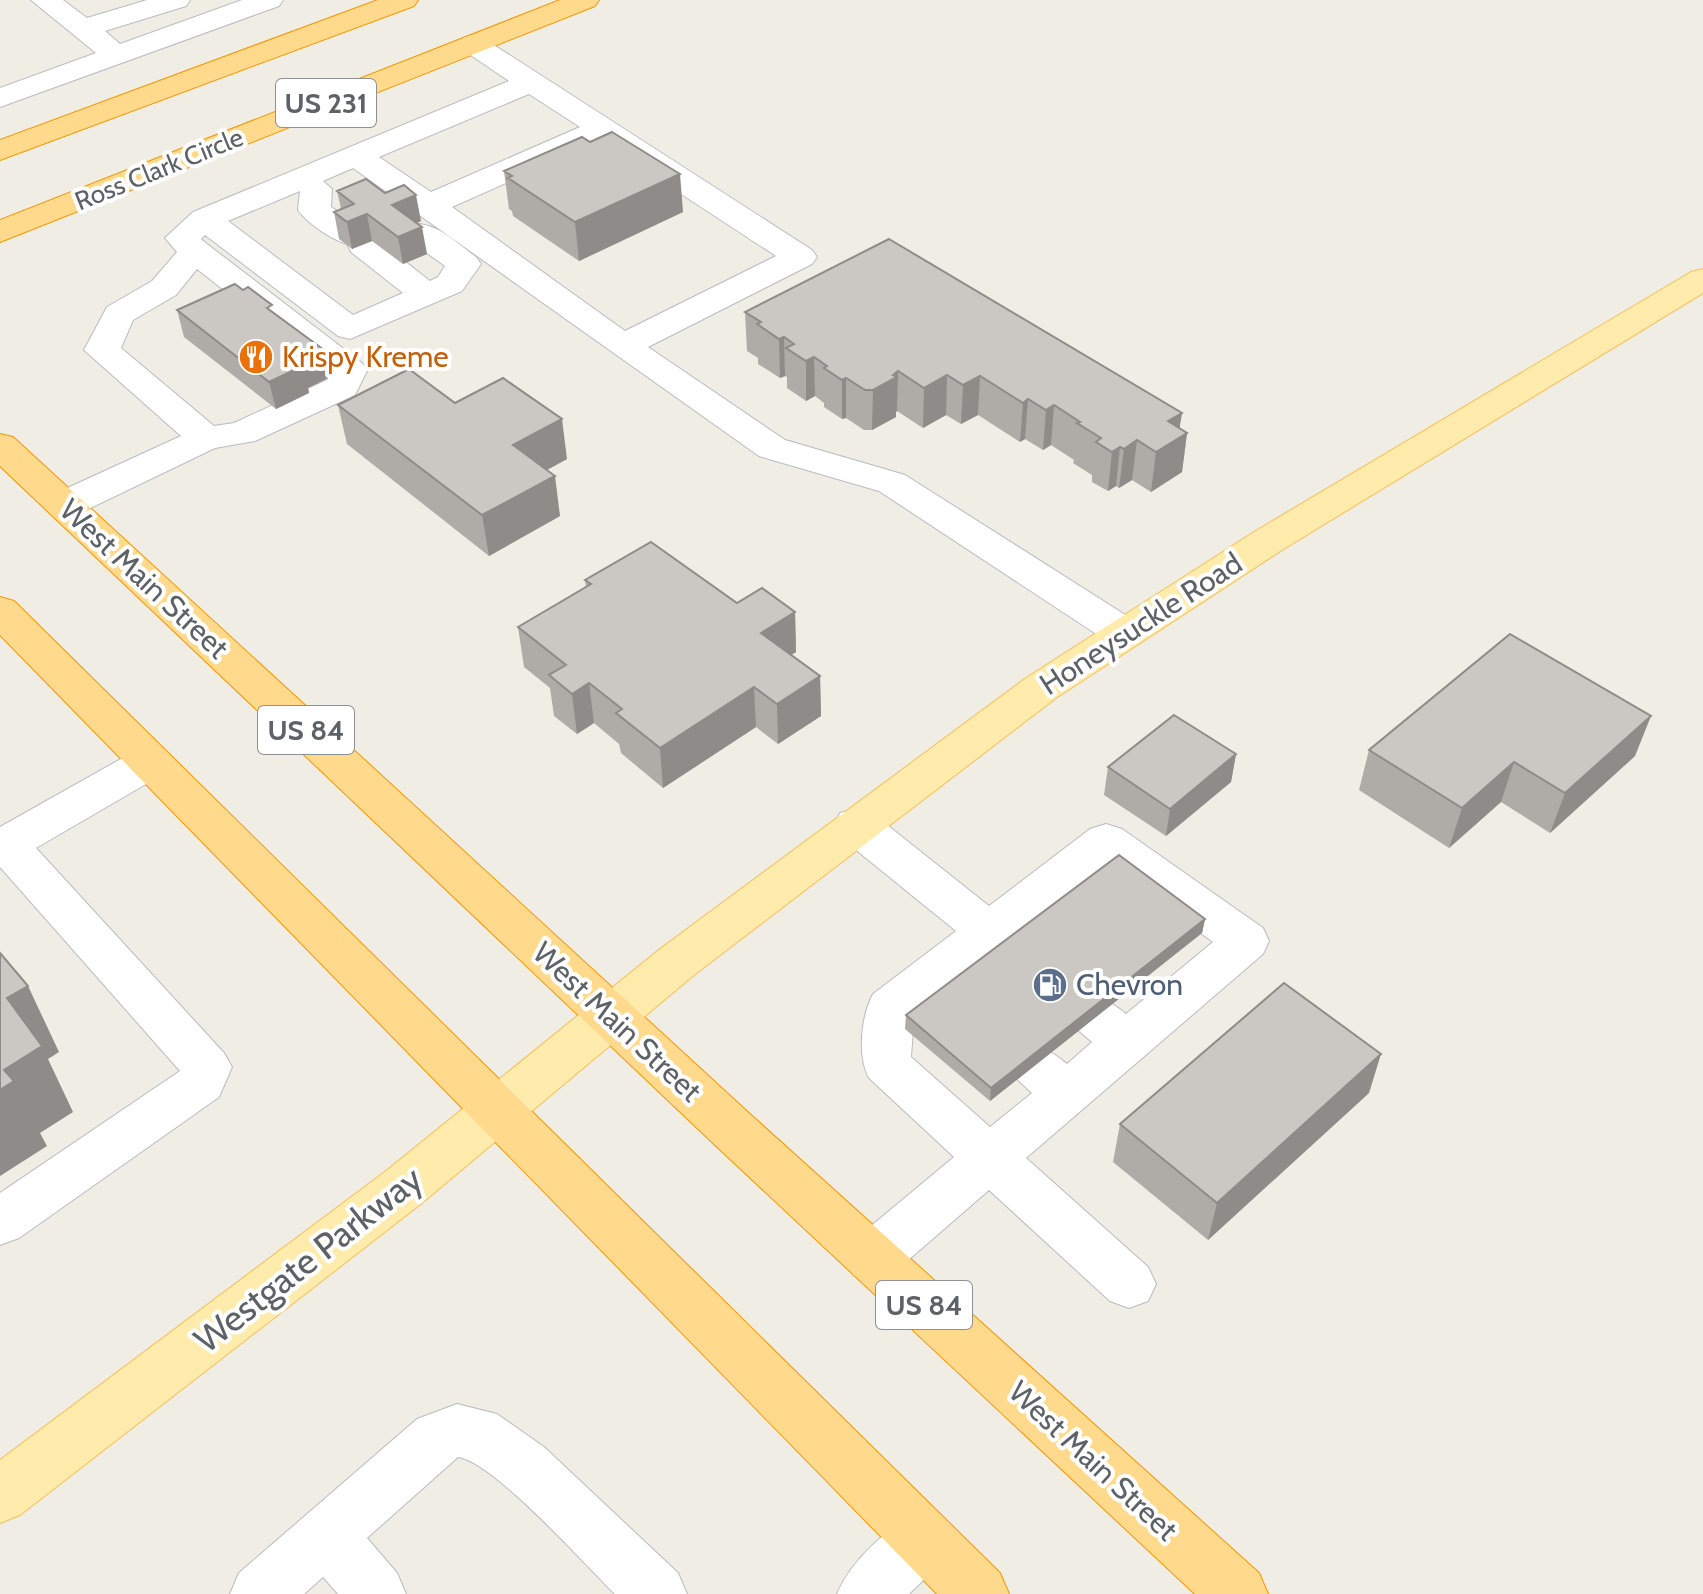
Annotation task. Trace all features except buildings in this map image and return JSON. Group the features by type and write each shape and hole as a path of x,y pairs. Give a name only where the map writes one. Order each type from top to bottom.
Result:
{"highway":[{"name":"US 231","path":"2,150 404,0"},
{"name":"Ross Clark Circle","path":"2,246 67,205 585,0"},
{"name":"West Main Street","path":"0,445 611,1016 1238,1594"},
{"path":"0,611 979,1594"}],"main road":[{"name":"Honeysuckle Road","path":"611,1016 856,825 1041,688 1335,500 1703,279"},
{"name":"Westgate Parkway","path":"0,1495 391,1196 611,1016"}],"lane":[{"path":"45,0 117,55"},
{"path":"83,29 176,0"},
{"path":"0,98 269,0"},
{"path":"473,44 800,257 623,346"},
{"path":"206,438 102,350 119,314 164,288 200,235 309,184 356,156 532,82"},
{"path":"412,216 601,129"},
{"path":"356,156 412,216 464,264 438,290"},
{"path":"309,184 357,191 504,260 772,448 892,483 1124,633"},
{"path":"309,184 314,210 356,240 438,290"},
{"path":"200,235 350,329 504,260"},
{"path":"64,505 206,438 242,433 342,387 349,371 200,235"},
{"path":"0,1222 201,1083 207,1067 3,843 150,762"},
{"path":"856,825 1000,940"},
{"path":"872,1258 989,1158 1051,1080 1164,987 1246,941 1106,841 1052,901 939,987 890,1008 886,1064 989,1158 1129,1284"},
{"path":"260,1594 437,1438 457,1430 477,1433 524,1466 657,1594"},
{"path":"326,1535 376,1594"},
{"path":"867,1594 924,1539"}],"place":[{"name":"Krispy Kreme","path":"256,357"},
{"name":"Chevron","path":"1050,985"}]}
